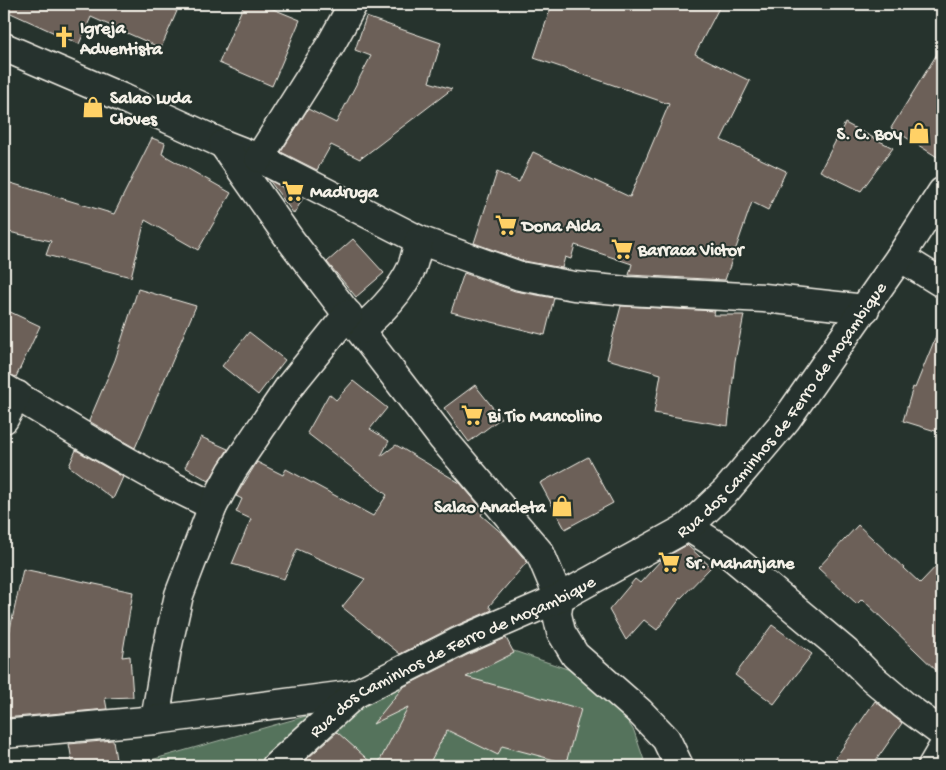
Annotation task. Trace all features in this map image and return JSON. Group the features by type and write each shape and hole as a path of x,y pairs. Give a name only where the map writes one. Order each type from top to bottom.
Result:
{"street":[{"path":"259,158 331,44 352,4"},
{"path":"4,47 126,99 223,144 259,158 419,240 520,276 574,286 627,291 764,298 865,309"},
{"path":"223,144 289,238 443,439 540,553 558,598 557,614 561,632 575,655 640,712 666,739 679,766"},
{"name":"Rua dos Caminhos de Ferro de Moçambique","path":"276,766 355,694 460,641 558,598 688,527 726,491 786,420 865,309 942,192"},
{"path":"155,720 167,649 179,595 213,506 232,471 289,387 354,322 381,312 398,291 412,266 419,240"},
{"path":"900,257 942,283"},
{"path":"4,419 10,392 164,482 213,506"},
{"path":"688,527 723,549 846,652 870,676 904,705 942,733"},
{"path":"4,734 155,720 355,694"},
{"path":"932,766 942,749"}],"green space":[{"path":"481,640 600,680 634,731 646,766 130,766 320,712"}],"building":[{"path":"4,4 161,4 177,11 161,48 91,17 79,44 4,10"},
{"path":"244,4 261,4 300,20 272,86 219,63"},
{"path":"552,4 721,4 695,54 750,81 721,140 786,171 768,210 752,202 725,280 629,275 632,264 575,245 571,259 565,257 562,268 524,261 474,243 497,172 519,182 533,152 630,197 669,104 534,58"},
{"path":"366,17 441,43 429,82 452,89 360,159 331,145 317,170 281,152 308,109 336,123 371,56 355,50"},
{"path":"942,46 942,160 891,128"},
{"path":"845,123 893,148 861,191 820,171"},
{"path":"152,138 165,143 162,154 231,193 198,250 145,220 131,277 46,255 51,241 4,231 4,181 114,214"},
{"path":"269,180 303,198 294,214"},
{"path":"353,239 384,273 356,297 327,262"},
{"path":"464,273 515,291 554,298 545,335 451,312"},
{"path":"138,289 196,306 135,448 89,421 115,360"},
{"path":"621,306 715,311 713,315 744,315 735,361 728,426 654,413 661,374 607,359"},
{"path":"4,309 40,326 16,377 4,372"},
{"path":"941,324 942,433 903,421 913,387 915,388"},
{"path":"249,332 285,360 258,395 222,366"},
{"path":"353,381 387,408 370,429 389,441 381,456 396,445 460,483 484,511 481,515 504,535 527,562 489,606 492,610 400,654 342,607 365,579 297,549 284,579 232,564 251,519 236,512 242,499 236,496 257,462 283,475 286,469 373,516 387,495 307,433 329,394 336,400"},
{"path":"475,385 501,418 469,442 444,408"},
{"path":"201,437 228,449 209,481 185,467"},
{"path":"76,450 123,477 113,499 69,466"},
{"path":"588,457 613,503 565,529 540,483"},
{"path":"858,525 920,583 942,560 942,676 862,599 857,604 818,568"},
{"path":"687,545 711,567 680,599 657,630 644,620 626,640 609,610 635,579 640,583 662,559"},
{"path":"23,569 133,592 122,657 130,656 133,697 105,698 107,709 4,718 4,657"},
{"path":"772,625 812,654 774,704 735,675"},
{"path":"506,638 514,653 466,677 581,709 566,763 502,746 498,755 447,730 428,766 377,766 408,707 373,724 403,687"},
{"path":"875,701 902,723 872,766 830,766"},
{"path":"337,732 375,766 299,766"},
{"path":"113,740 117,766 73,766 69,744"}],"place":[{"name":"Igreja Adventista","path":"64,37"},
{"name":"Salao Luda Cloves","path":"93,107"},
{"name":"S. C. Boy","path":"919,133"},
{"name":"Madruga","path":"293,191"},
{"name":"Dona Alda","path":"506,225"},
{"name":"Barraca Victor","path":"622,249"},
{"name":"Bi Tio Mancolino","path":"472,415"},
{"name":"Salao Anacleta","path":"562,506"},
{"name":"Sr. Mahanjane","path":"669,562"}]}
